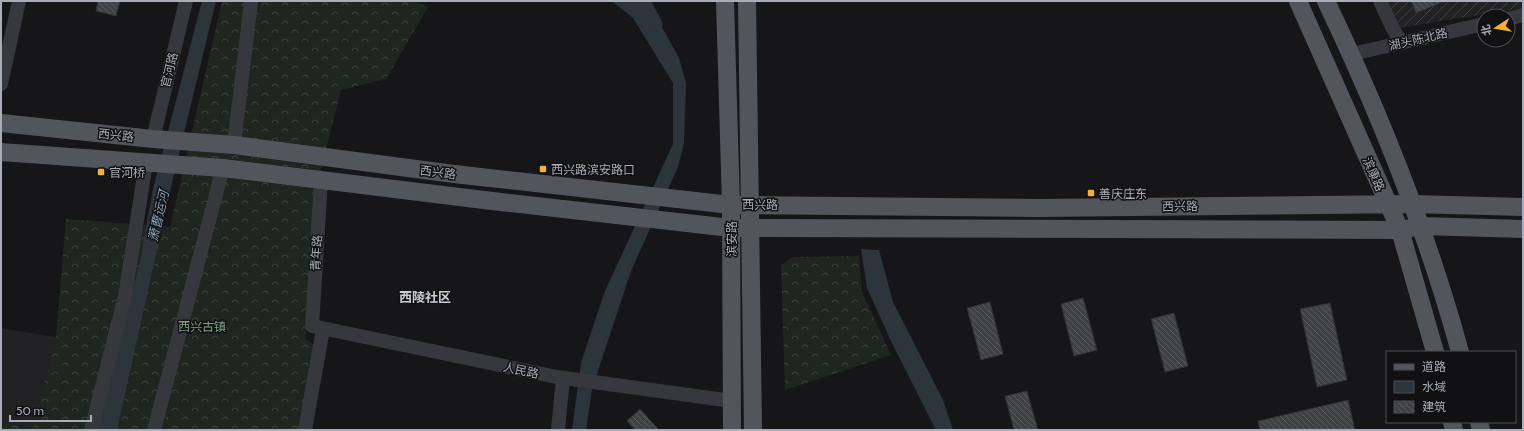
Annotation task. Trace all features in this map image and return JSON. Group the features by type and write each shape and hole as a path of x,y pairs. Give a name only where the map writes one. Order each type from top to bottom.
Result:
{"main road":[{"name":"滨安路","path":"725,1 731,205 732,430"},
{"name":"滨安路","path":"747,1 752,228 753,430"},
{"name":"滨康路","path":"1298,1 1400,230 1435,351"},
{"name":"滨康路","path":"1326,1 1352,54 1413,204 1446,302 1460,351"},
{"name":"西兴路","path":"1,123 155,139 234,145 454,174 731,205 1039,208 1413,204 1523,206"},
{"name":"西兴路","path":"1,152 56,158 223,168 731,228 1400,230 1421,226 1523,229"}],"street":[{"path":"1,84 19,1"},
{"name":"官河路","path":"155,139 186,1"},
{"path":"234,145 251,1"},
{"path":"1380,1 1393,29 1402,43"},
{"name":"湖头陈北路","path":"1352,54 1476,26"},
{"path":"91,430 125,296 149,163"},
{"path":"154,430 223,168"},
{"name":"青年路","path":"305,430 317,327 321,180"},
{"name":"人民路","path":"317,327 563,378 732,401"},
{"path":"558,430 563,378"}],"shaded area":[{"path":"1379,1 1523,1 1523,8 1476,8 1476,16 1393,29"},
{"path":"1,328 56,337 33,428 1,422"}],"green space":[{"name":"西兴古镇","path":"222,1 412,1 428,7 386,79 341,90 314,196 306,339 315,346 305,430 1,430 1,422 33,428 56,337 66,219 170,227"},
{"path":"859,256 862,292 891,355 785,390 781,265 793,257"}],"water":[{"name":"萧曹运河","path":"202,1 216,1 171,187 117,430 98,430 140,261 153,189"},
{"path":"612,1 641,1 656,16 679,58 686,83 684,143 678,167 631,271 592,389 586,430 572,430 581,363 605,291 673,144 673,83 633,18"},
{"path":"861,249 879,250 893,302 943,400 953,430 936,430 891,341 867,288"}],"building":[{"path":"98,1 120,1 116,16 96,11"},
{"path":"1411,1 1445,1 1416,13"},
{"path":"1083,298 1097,350 1074,356 1061,304"},
{"path":"990,302 1003,354 981,360 967,308"},
{"path":"1330,303 1347,380 1317,387 1300,309"},
{"path":"1174,313 1188,366 1165,372 1151,319"},
{"path":"1027,391 1038,430 1014,430 1005,396"},
{"path":"1348,400 1355,430 1260,430 1258,421"},
{"path":"640,409 659,430 635,430 627,421"}],"waterway":[{"path":"645,1 657,24"}],"place":[{"name":"西兴路滨安路口","path":"543,169"},
{"name":"官河桥","path":"101,172"},
{"name":"善庆庄东","path":"1091,193"}],"district":[{"name":"西陵社区","path":"425,297"}]}
